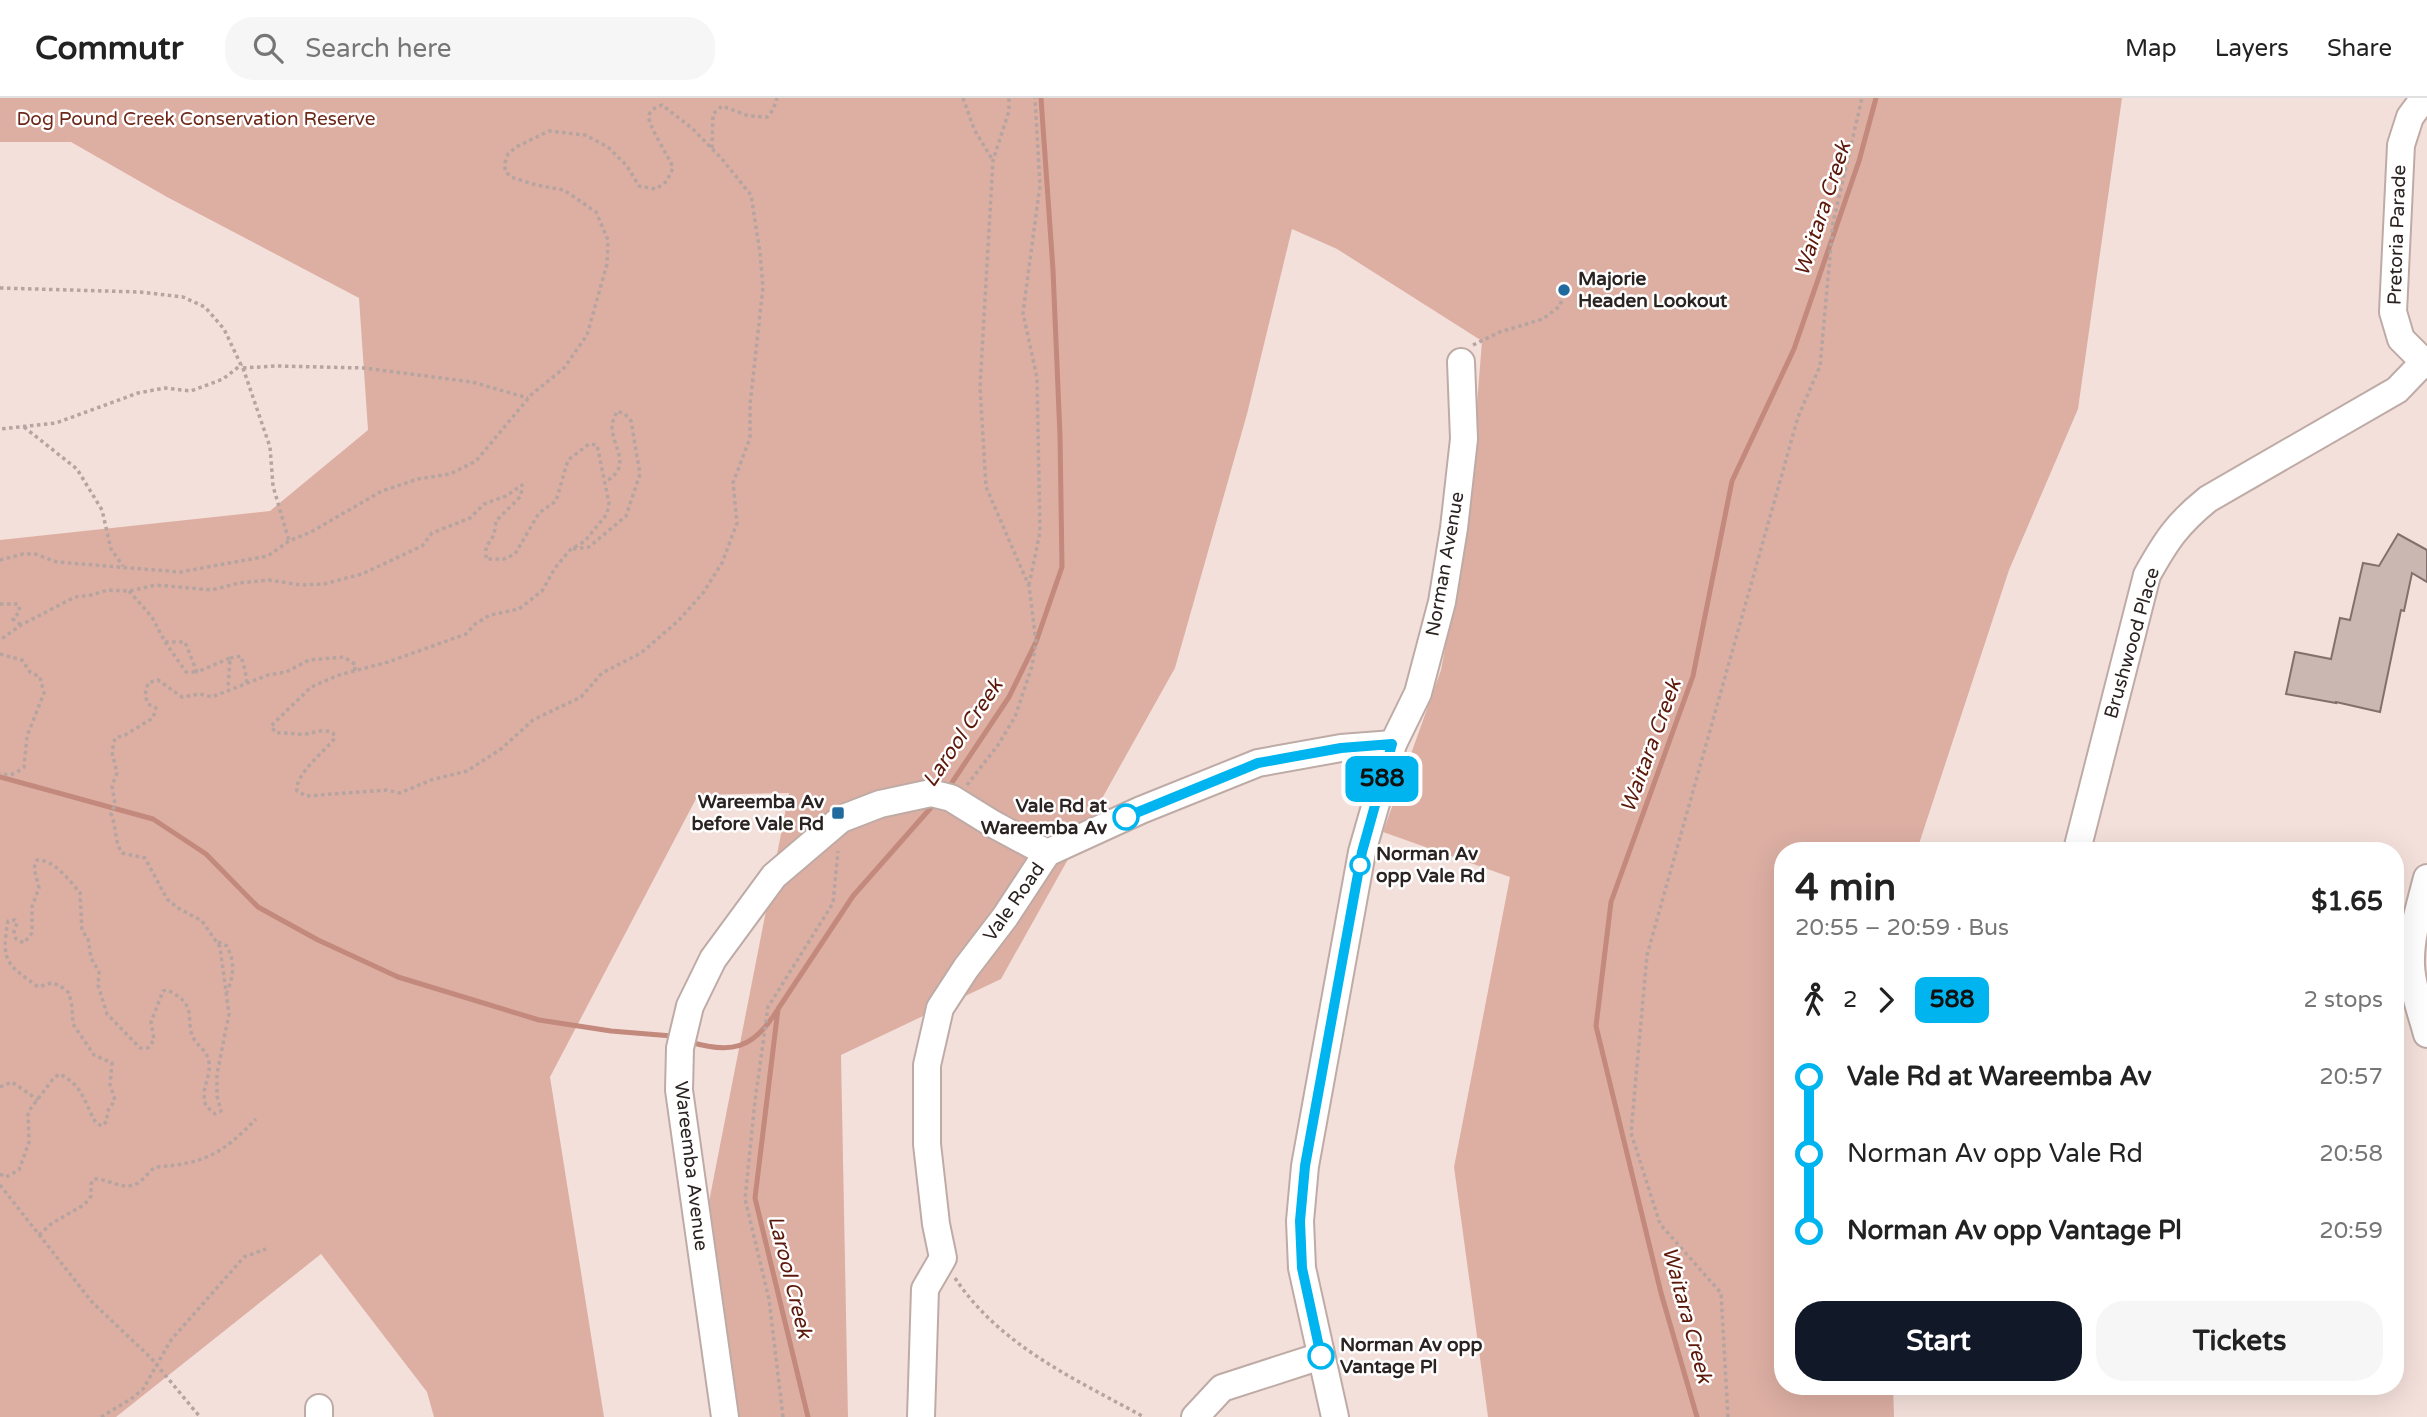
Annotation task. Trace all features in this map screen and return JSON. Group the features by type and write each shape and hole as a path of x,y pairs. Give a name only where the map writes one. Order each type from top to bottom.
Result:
{"street":[{"name":"Pretoria Parade","path":"2424,98 2410,117 2401,145 2393,312 2401,340 2425,364"},
{"name":"Norman Avenue","path":"1335,1417 1302,1268 1300,1221 1305,1166 1362,852 1392,744 1418,692 1442,602 1464,439 1461,362"},
{"name":"Brushwood Place","path":"2079,842 2147,575 2165,542 2184,518 2208,499 2397,390 2425,364"},
{"name":"Vale Road","path":"921,1417 925,1289 943,1258 936,1224 927,1144 927,1065 940,1009 966,968 1005,917 1047,853 1140,810 1258,763 1341,748 1392,744"},
{"name":"Wareemba Avenue","path":"724,1417 679,1090 680,1048 690,1006 713,959 774,876 841,819 880,803 924,794 953,799 1047,853"},
{"path":"2427,878 2412,945 2411,964 2413,986 2427,1034"},
{"path":"1195,1417 1222,1388 1321,1356"}],"path":[{"path":"712,149 713,114 722,106 749,116 767,117 777,98"},
{"path":"963,98 974,129 993,160"},
{"path":"953,799 998,745 1015,717 1032,666 1036,642 1029,586 986,487 980,387 993,160 1009,111 1009,98"},
{"path":"1029,586 1040,532 1037,377 1023,313 1040,186 1035,98"},
{"path":"1728,1417 1721,1293 1660,1224 1631,1133 1647,956 1798,417 1820,366 1833,223 1862,98"},
{"path":"0,560 35,554 57,562 180,572 268,556 289,541 311,532 382,491 418,479 450,474 476,461 528,398 564,368 587,335 607,264 608,240 596,212 564,190 511,177 505,171 508,154 516,147 549,131 585,135 608,147 627,166 639,186 656,189 667,181 673,168 669,156 648,122 649,115 662,105 693,129 751,195 763,287 750,405 750,438 733,483 737,523 722,563 703,593 678,621 641,653 602,673 581,697 533,720 501,749 467,771 432,780 400,793 387,790 306,796 297,790 296,783 301,774 335,738 333,733 327,730 304,735 276,733 271,726 311,687 339,675 466,634 475,624 490,615 519,608 542,591 555,568 570,550 585,541 607,514 609,503 597,445 589,444 568,460 556,501 539,513 515,554 504,559 486,559 486,548 494,535 496,522 521,496 522,485 506,496 484,504 470,518 432,533 422,546 362,574 324,584 301,585 269,580 239,583 212,590 156,585 129,591 107,590 75,597 21,625 0,640"},
{"path":"0,288 140,292 183,297 205,307 224,329 242,366 270,447 273,486 289,541"},
{"path":"1461,362 1473,345 1500,332 1543,319 1560,306 1564,290"},
{"path":"0,429 56,423 138,393 164,388 191,391 223,379 242,366 364,368 472,382 528,398"},
{"path":"570,550 589,547 610,531 626,516 632,499 640,474 635,435 631,421 625,414 617,411 612,431 618,445 620,462 614,477 604,482"},
{"path":"24,427 77,469 102,510 111,549 124,567"},
{"path":"129,591 152,617 186,672 197,672 241,656 247,684"},
{"path":"0,604 18,604 20,611 13,619 21,625"},
{"path":"165,642 184,642 197,672"},
{"path":"0,654 22,660 30,672 40,677 44,693 27,736 24,767 16,774 0,773"},
{"path":"0,1174 6,1177 19,1170 29,1142 28,1112 52,1079 59,1074 69,1079 83,1093 96,1123 102,1126 107,1121 107,1112 115,1100 110,1086 112,1063 94,1055 72,1024 69,993 59,985 51,983 38,987 5,965 0,957 0,944 8,921 15,920 16,939 24,943 32,933 32,907 38,888 34,868 37,860 44,860 58,867 80,893 82,930 88,938 91,958 99,972 98,985 107,1014 128,1039 140,1048 153,1045 151,1022 163,991 168,990 188,1006 190,1031 195,1042 205,1050 209,1062 204,1099 211,1113 221,1111 217,1096 218,1074 229,1014 220,947 202,921 167,899 145,858 122,853 116,844 117,828 111,814 115,804 112,786 117,773 112,752 116,738 153,718 156,708 148,704 145,695 148,683 158,680 182,697 200,694 212,697 268,675 286,672 309,660 344,657 356,665 354,672"},
{"path":"228,689 230,658"},
{"path":"783,1417 769,1298 745,1199 768,1007 833,903 841,819"},
{"path":"216,941 227,946 233,959 232,981 227,993"},
{"path":"0,1087 12,1082 38,1100"},
{"path":"39,1236 51,1224 85,1204 91,1196 94,1179 99,1178 123,1186 136,1184 155,1167 185,1166 221,1152 256,1119"},
{"path":"0,1185 92,1302 156,1364 200,1417"},
{"path":"101,1417 143,1389 171,1340 244,1256 266,1249"},
{"path":"966,1294 1034,1356 1144,1417"}],"green space":[{"name":"Dog Pound Creek Conservation Reserve","path":"0,98 2122,98 2078,409 2009,570 1920,842 1774,842 1774,1395 1893,1395 1894,1417 1488,1417 1454,1167 1510,877 1383,832 1441,670 1467,531 1482,341 1337,249 1292,229 1247,414 1175,668 1001,979 841,1055 848,1417 713,1417 697,1263 789,793 698,795 550,1077 604,1417 434,1417 427,1392 321,1254 116,1417 0,1417 0,540 270,511 368,430 359,298 167,197 71,142 0,142"}],"building":[{"path":"2398,534 2427,550 2427,582 2412,573 2404,611 2401,610 2380,712 2286,694 2295,652 2331,659 2340,618 2350,620 2363,563 2379,566"}],"waterway":[{"name":"Larool Creek","path":"949,787 1009,697 1036,642 1062,567 1053,270 1041,98"},
{"name":"Waitara Creek","path":"1697,1417 1661,1293 1596,1026 1611,902 1693,676 1732,481 1794,349 1859,161 1876,98"},
{"path":"0,777 153,819 206,854 258,907 318,940 398,977 539,1020 611,1031 672,1036"},
{"name":"Larool Creek","path":"808,1417 755,1198 778,1009 853,896 935,803"},
{"path":"690,1042 718,1048 740,1045 759,1034 776,1012"}],"bus line":[{"name":"588","path":"1126,817 1258,763 1341,748 1392,744 1362,852 1305,1166 1300,1221 1302,1268 1321,1356"}],"place":[{"name":"Majorie Headen Lookout","path":"1564,290"},
{"name":"Wareemba Av before Vale Rd","path":"838,813"},
{"name":"Vale Rd at Wareemba Av","path":"1126,817"},
{"name":"Norman Av opp Vale Rd","path":"1360,865"},
{"name":"Norman Av opp Vantage Pl","path":"1321,1356"}]}
